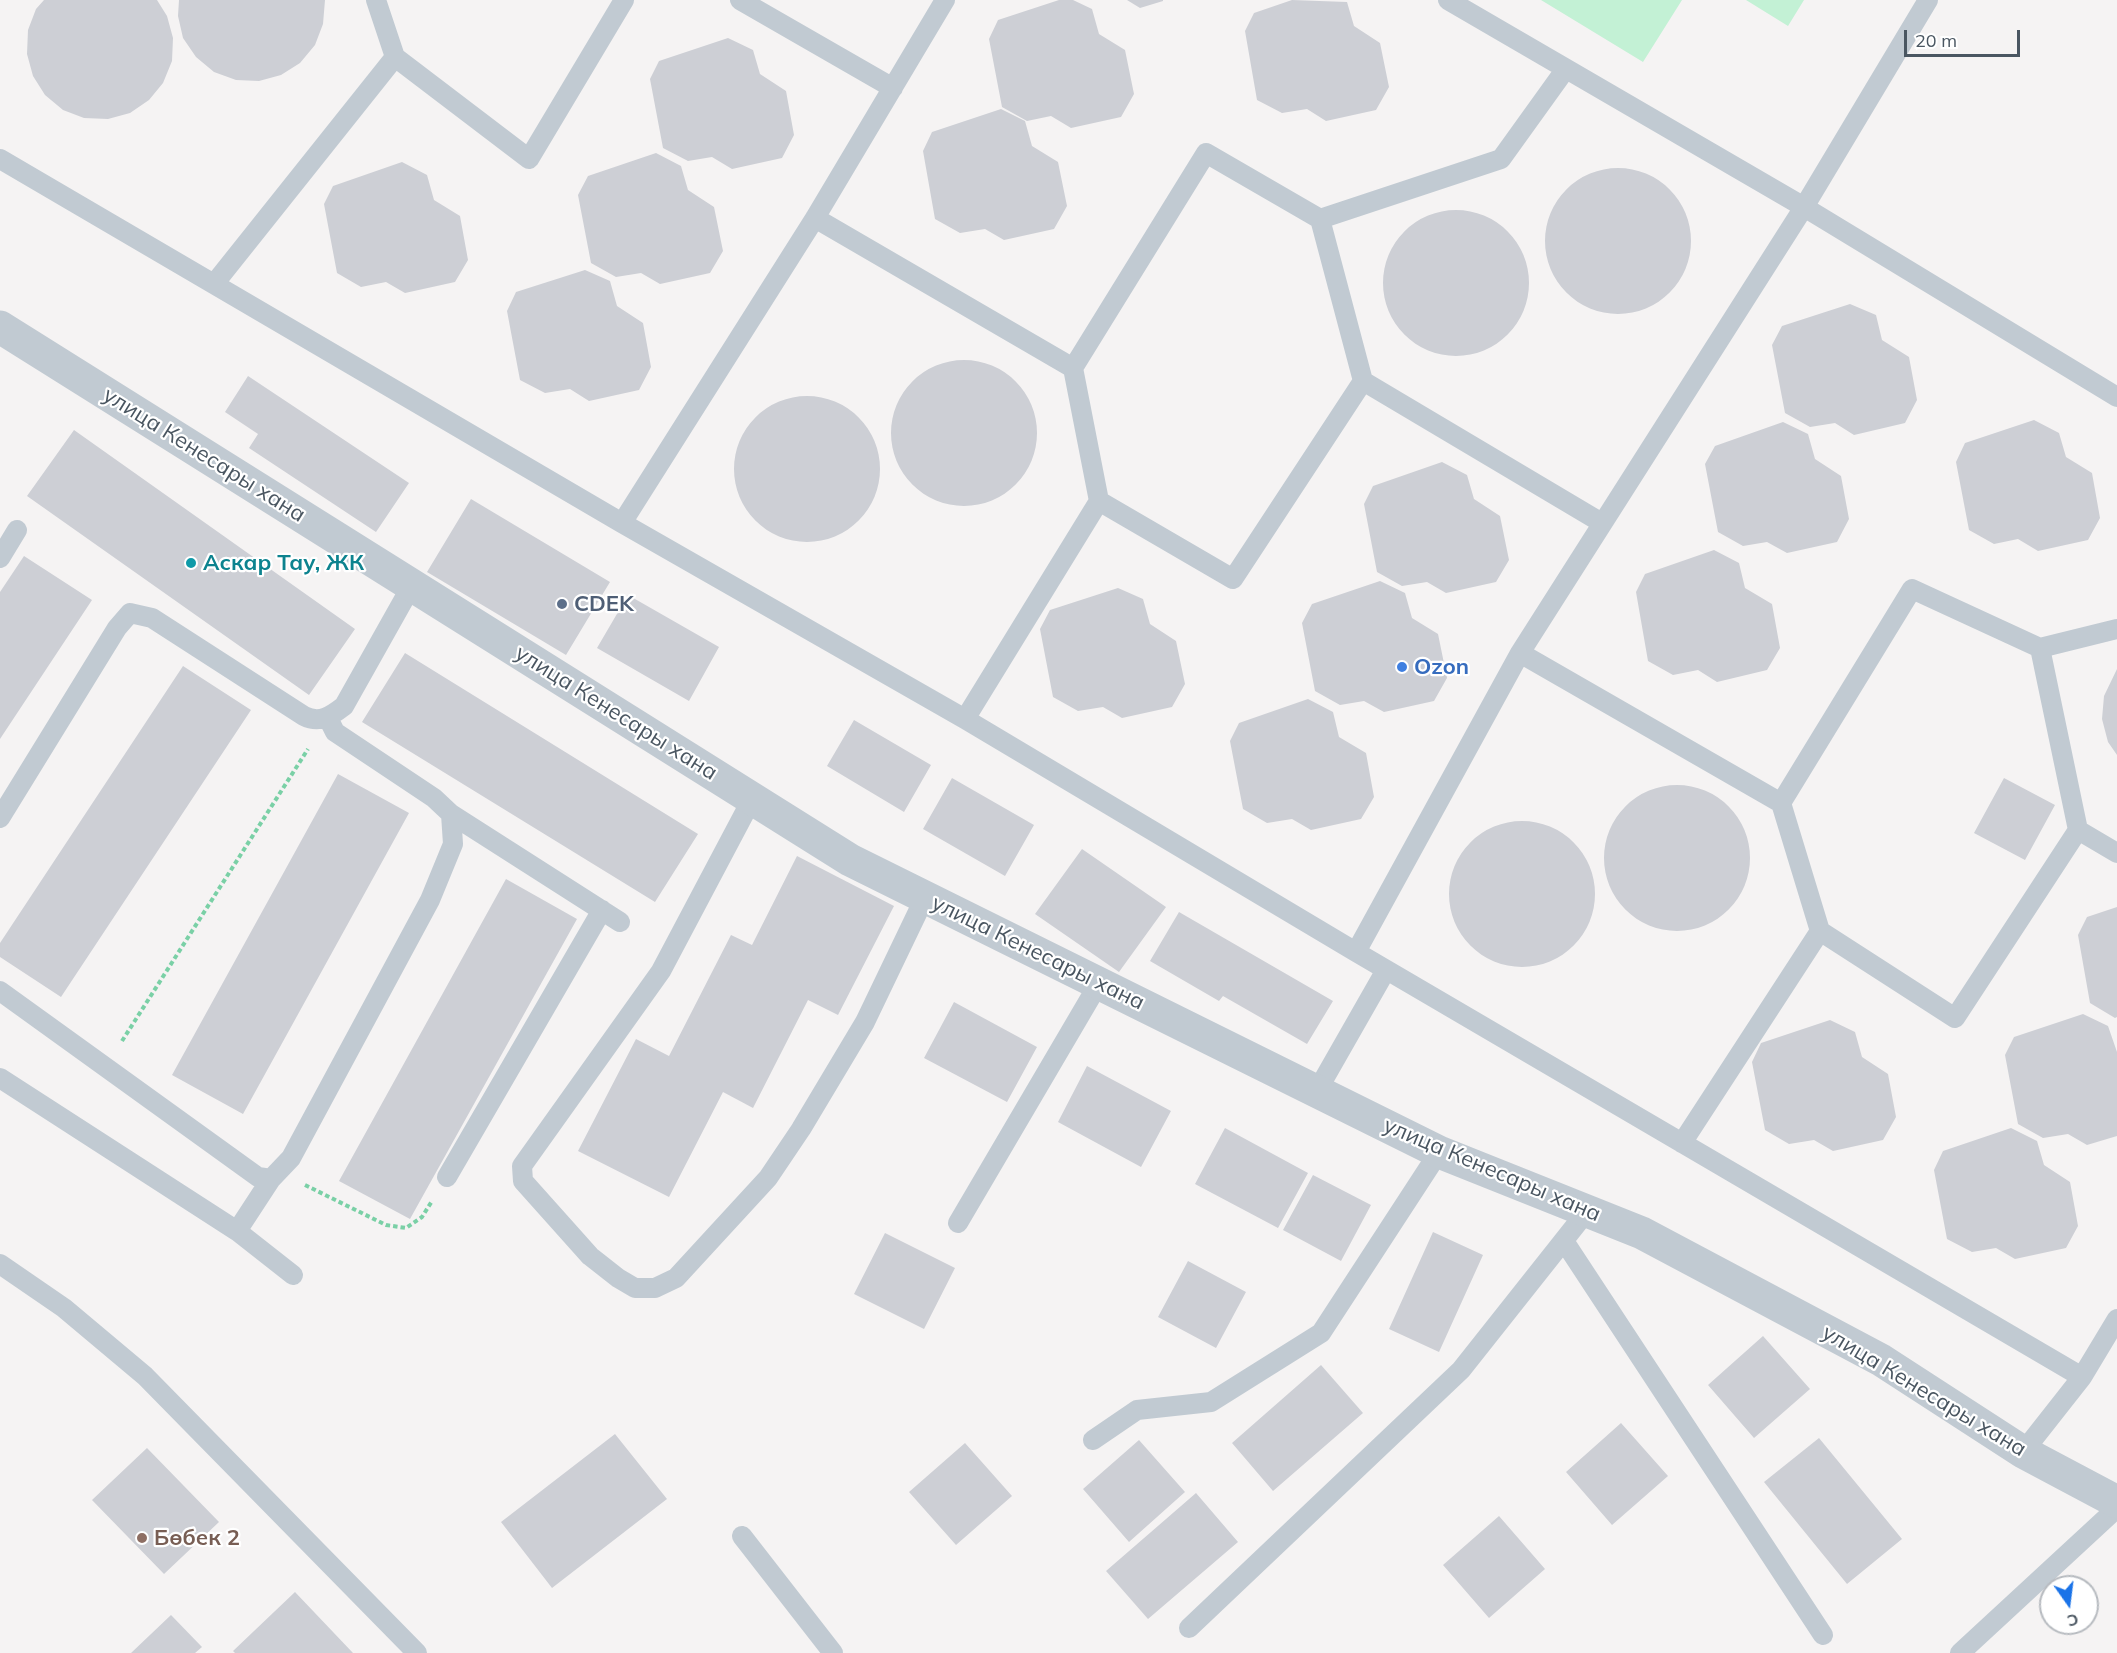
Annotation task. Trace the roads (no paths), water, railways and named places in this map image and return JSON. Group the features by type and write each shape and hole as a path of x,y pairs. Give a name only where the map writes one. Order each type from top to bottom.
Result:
{"street":[{"name":"улица Кенесары хана","path":"0,327 850,860 1439,1152 1642,1233 1881,1360 2023,1452 2117,1502"}],"lane":[{"path":"376,0 395,57 529,159 624,0"},
{"path":"740,0 893,88"},
{"path":"622,523 815,218 945,0"},
{"path":"1448,0 1804,207 2117,397"},
{"path":"1356,952 1520,652 1804,207 1928,0"},
{"path":"214,284 395,57"},
{"path":"1320,219 1501,159 1565,70"},
{"path":"965,719 1099,501 1073,368 1206,153 1320,219 1363,381 1602,523"},
{"path":"0,159 622,523 965,719 1386,970 2082,1377"},
{"path":"815,218 1073,368"},
{"path":"1099,501 1233,579 1363,381"},
{"path":"0,558 17,530"},
{"path":"0,818 117,628 130,613 152,618 304,716 311,719 328,718 344,706 412,585"},
{"path":"1781,803 1912,589 2040,648 2117,629"},
{"path":"1520,652 1781,803 1820,931 1955,1018 2078,830 2040,648"},
{"path":"328,718 335,732 434,798 451,814 620,922"},
{"path":"752,799 661,971 522,1166 523,1181 529,1188 590,1256 626,1283 635,1288 655,1288 676,1278 768,1178 865,1022 925,897"},
{"path":"237,1231 275,1176 291,1158 430,900 453,844 451,814"},
{"path":"2078,830 2117,853"},
{"path":"447,1177 602,910"},
{"path":"1682,1143 1820,931"},
{"path":"1317,1091 1386,970"},
{"path":"958,1223 1099,983"},
{"path":"0,991 258,1177 275,1176"},
{"path":"0,1078 237,1231 293,1275"},
{"path":"1093,1440 1137,1410 1211,1402 1321,1333 1439,1152"},
{"path":"1189,1628 1461,1370 1587,1211"},
{"path":"1564,1241 1824,1635"},
{"path":"0,1264 64,1308 145,1376 417,1653"},
{"path":"2023,1452 2082,1377 2117,1319"},
{"path":"1960,1653 2117,1508"},
{"path":"742,1536 833,1653"}],"place":[{"name":"Аскар Тау, ЖК","path":"191,563"},
{"name":"CDEK","path":"562,604"},
{"name":"Ozon","path":"1402,667"},
{"name":"Бөбек 2","path":"142,1538"}]}
